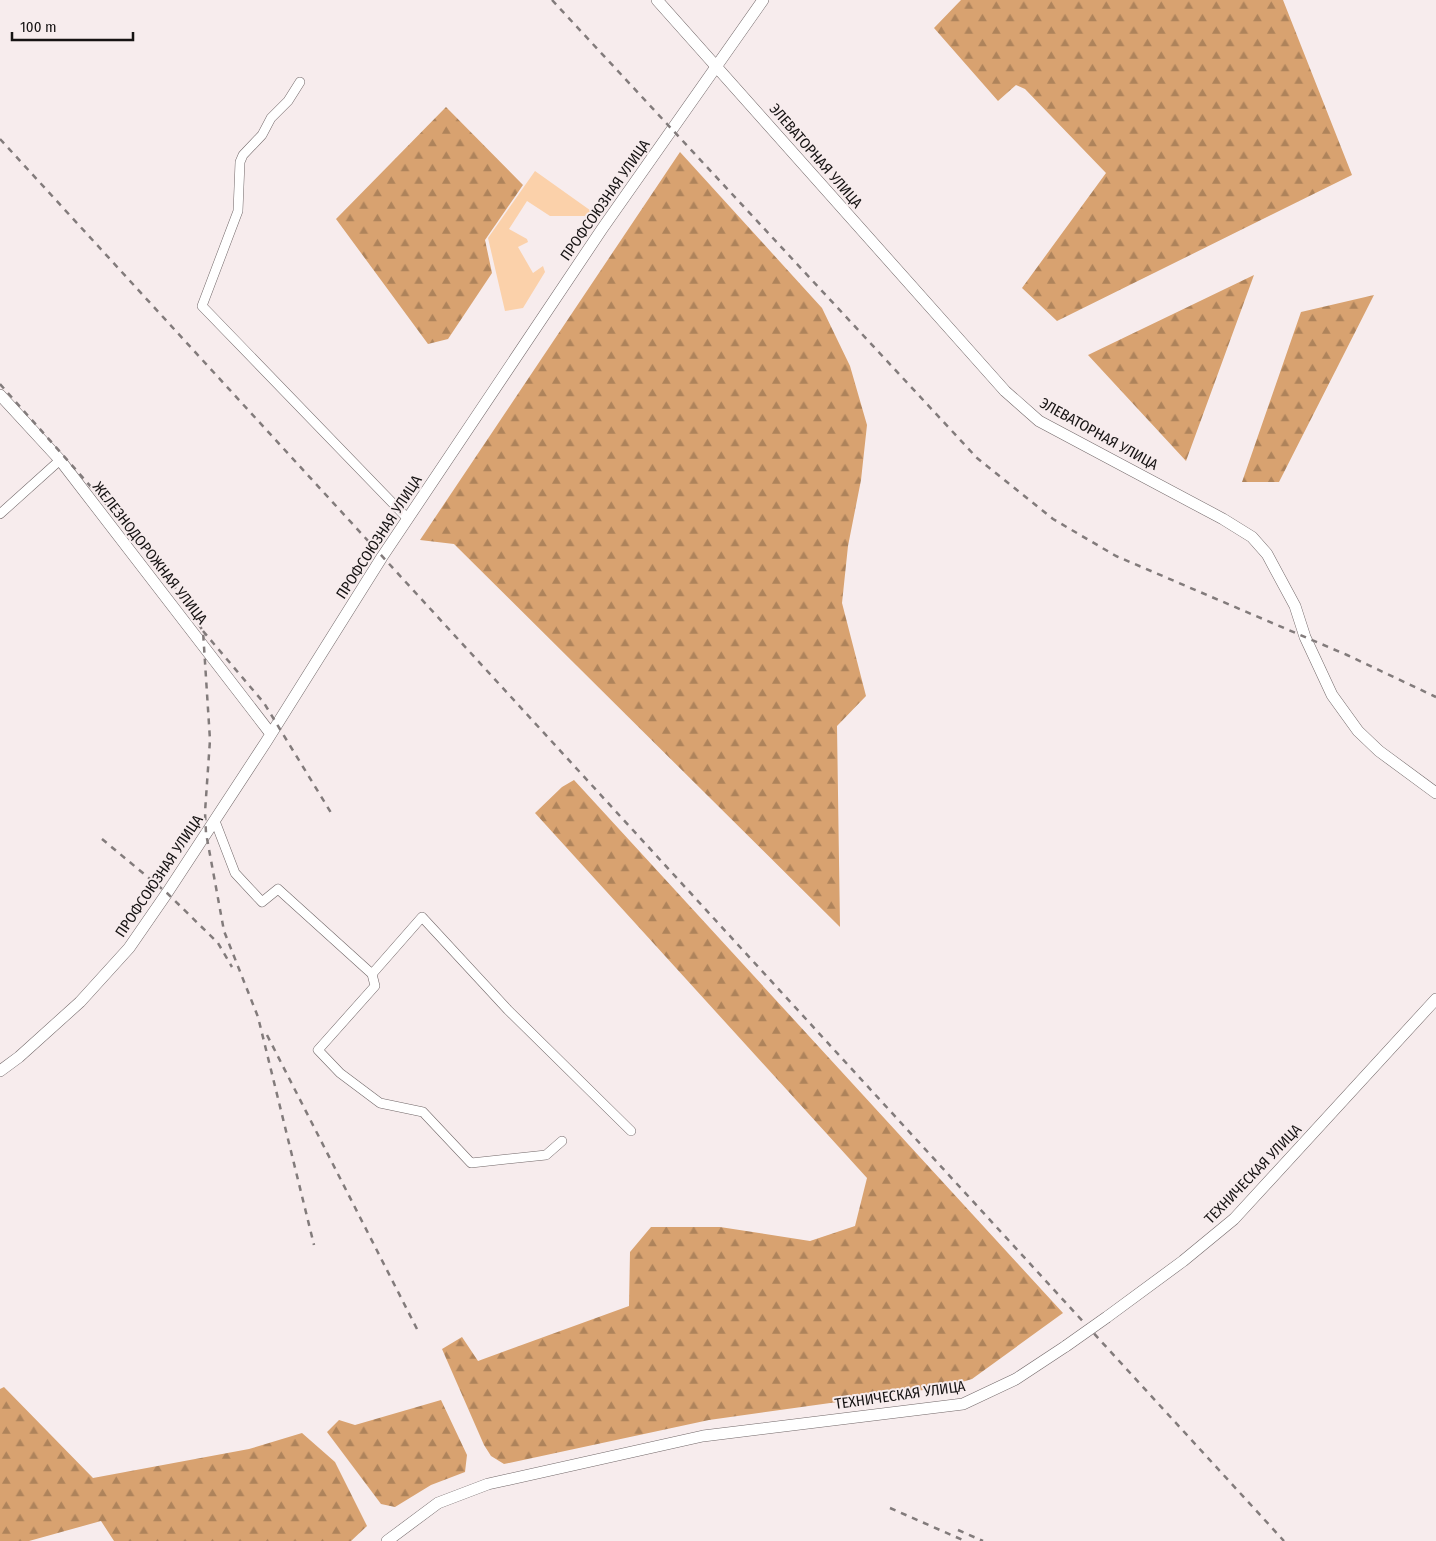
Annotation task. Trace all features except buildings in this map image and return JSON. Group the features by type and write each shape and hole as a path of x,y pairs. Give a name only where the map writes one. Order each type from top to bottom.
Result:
{"main road":[{"name":"ЭЛЕВАТОРНАЯ УЛИЦА","path":"657,0 1005,391 1040,421 1224,519 1252,537 1267,554 1295,606 1305,637 1332,695 1358,732 1379,752 1436,793"},
{"name":"ПРОФСОЮЗНАЯ УЛИЦА","path":"0,1071 19,1057 80,1002 128,948 215,820 408,519 602,229 764,0"},
{"name":"ЖЕЛЕЗНОДОРОЖНАЯ УЛИЦА","path":"0,395 60,460 271,734"},
{"name":"ТЕХНИЧЕСКАЯ УЛИЦА","path":"387,1541 438,1503 488,1484 703,1436 963,1404 1016,1380 1107,1317 1183,1261 1234,1219 1436,1000"}],"street":[{"path":"300,82 288,101 271,118 262,134 240,162 238,211 202,306 408,519"},
{"path":"0,514 60,460"},
{"path":"215,820 235,873 262,902 278,888 372,974 376,986 318,1050 340,1073 380,1103 423,1112 472,1163 546,1155 562,1141"},
{"path":"372,974 422,917 508,1010 631,1131"}],"shaded area":[{"path":"535,171 594,213 592,216 550,216 527,201 509,229 527,239 528,242 518,247 533,273 543,266 545,272 523,308 505,311 488,238"}],"green space":[{"path":"961,0 1283,0 1352,175 1057,321 1022,288 1106,173 1025,89 1016,85 998,101 934,28"},
{"path":"446,107 523,185 485,240 492,273 448,339 428,344 336,219"},
{"path":"680,152 822,308 850,366 867,425 861,480 848,546 842,603 866,696 837,726 840,927 454,544 420,540"},
{"path":"1254,275 1186,461 1088,355"},
{"path":"1374,295 1279,482 1242,482 1301,312"},
{"path":"574,780 1063,1313 972,1379 945,1387 709,1420 504,1464 491,1456 484,1445 442,1349 462,1337 478,1361 629,1306 630,1252 651,1227 720,1227 810,1241 855,1226 867,1178 535,813 562,787"},
{"path":"4,1387 93,1478 249,1449 302,1433 335,1462 367,1526 351,1541 114,1541 101,1521 29,1541 0,1541 0,1389"},
{"path":"441,1400 467,1455 465,1472 431,1485 395,1507 381,1504 327,1432 339,1420 355,1425"}],"railway":[{"path":"552,0 977,458 1053,519 1116,556 1347,655 1436,697"},
{"path":"0,139 1284,1541"},
{"path":"0,384 161,566 203,631 210,740 205,812 206,833 224,931 258,1017 314,1245"},
{"path":"203,631 264,703 333,816"},
{"path":"102,839 167,893 218,943 232,967"},
{"path":"267,1035 417,1329"},
{"path":"890,1508 965,1541"},
{"path":"958,1530 983,1541"}]}
